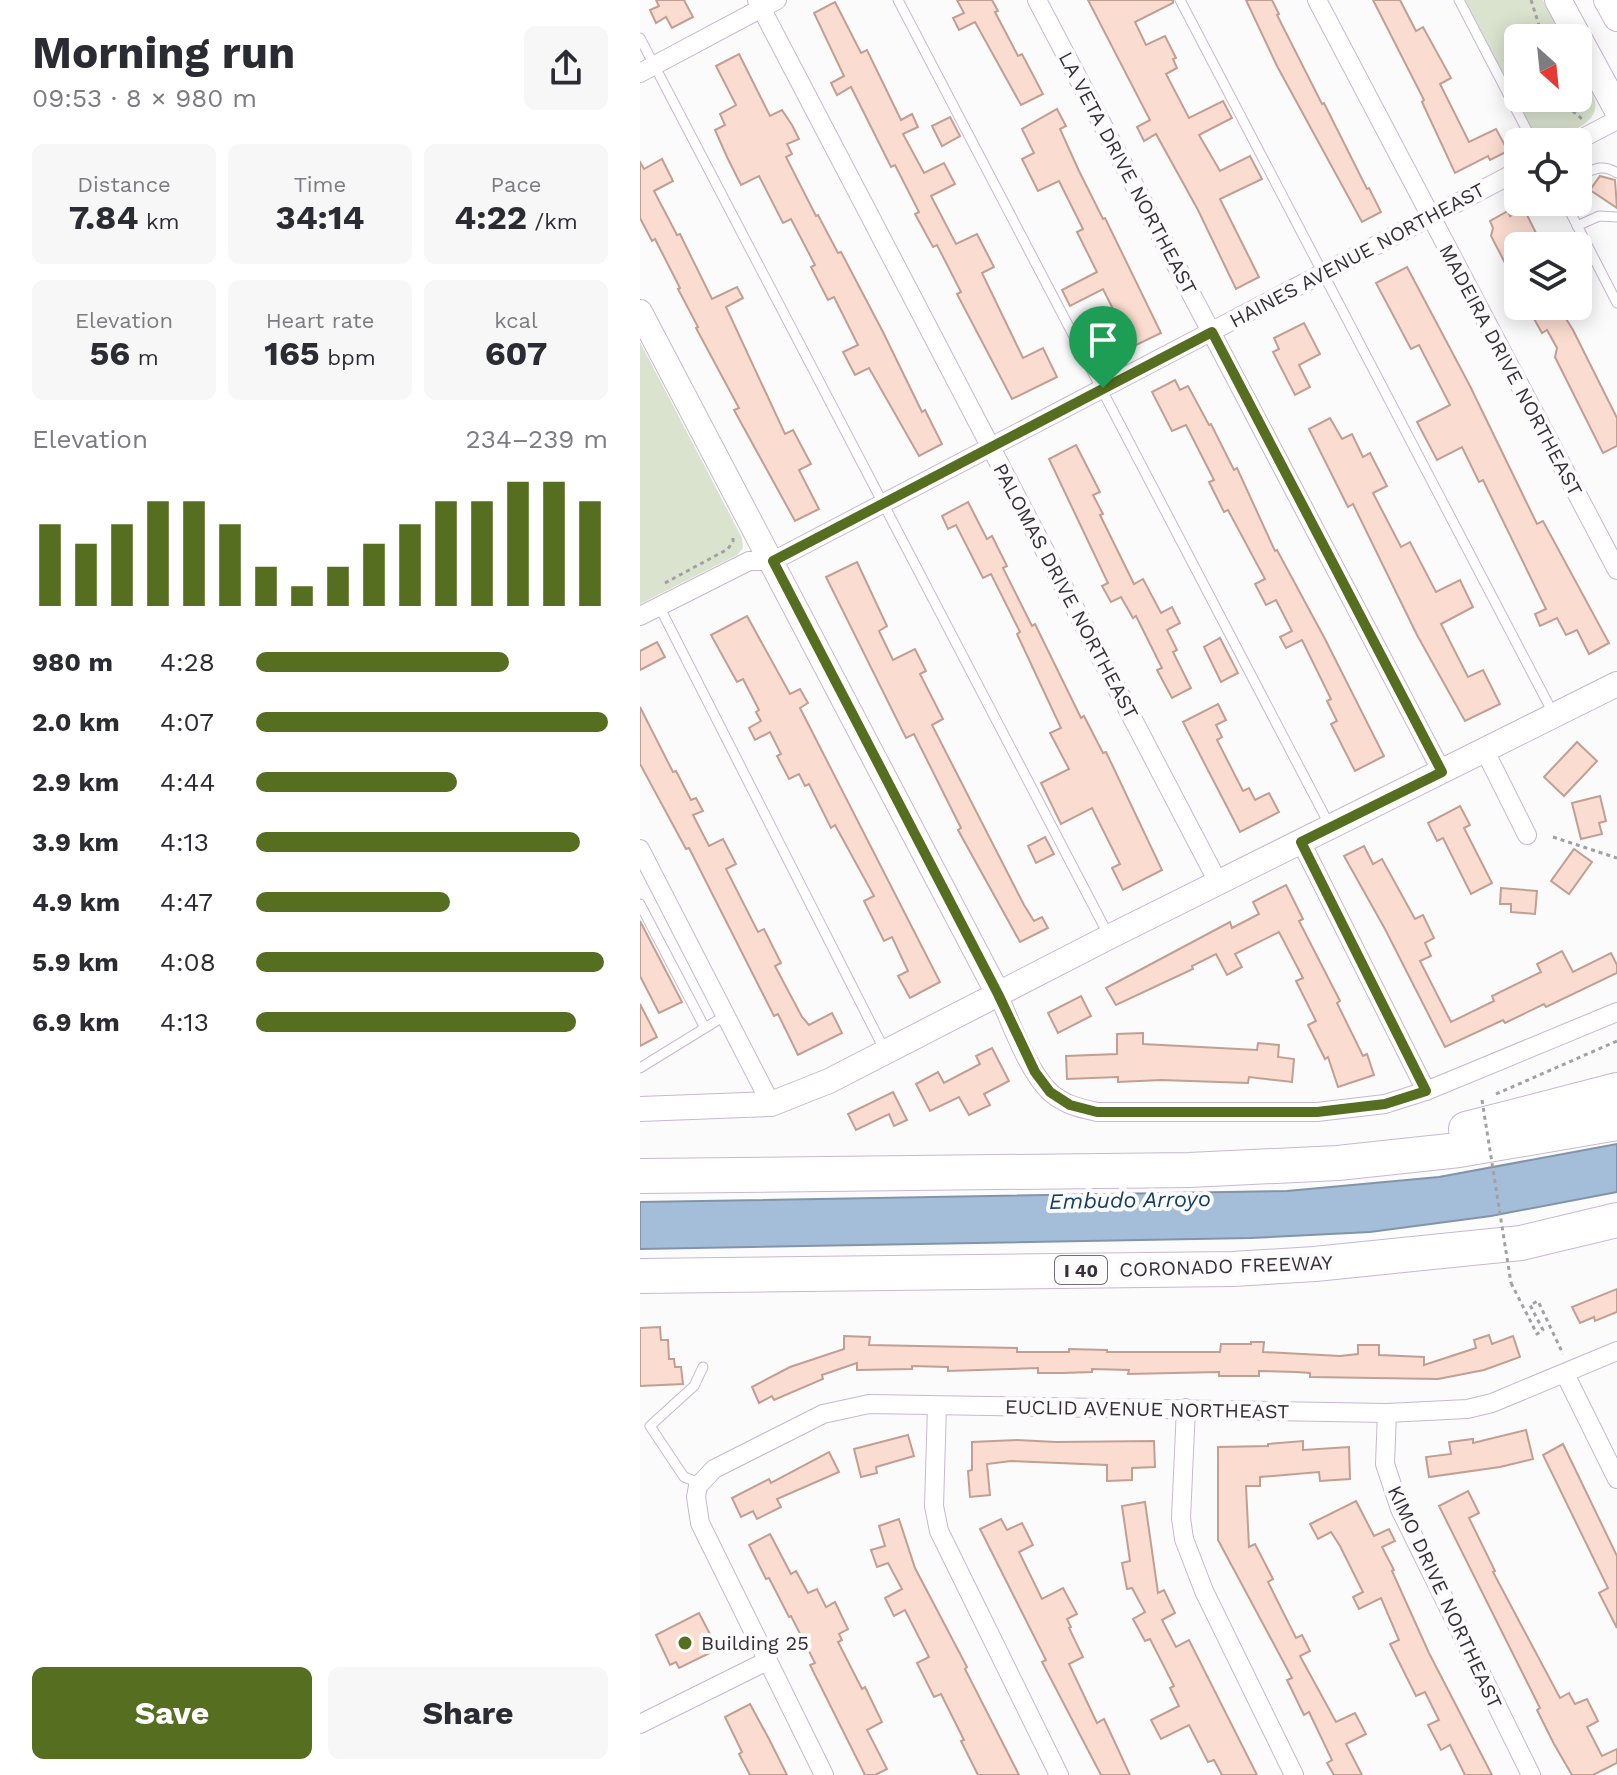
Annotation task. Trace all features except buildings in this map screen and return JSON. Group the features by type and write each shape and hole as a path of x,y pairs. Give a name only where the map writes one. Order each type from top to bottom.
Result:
{"highway":[{"path":"1338,1163 1617,1090"},
{"path":"640,1176 1189,1170 1338,1163 1459,1150 1617,1123"},
{"name":"CORONADO FREEWAY","path":"640,1276 1233,1269 1521,1243 1617,1220"},
{"path":"1521,1243 1617,1240"}],"main road":[{"path":"1558,0 1617,109"},
{"path":"1607,0 1617,18"}],"street":[{"name":"LA VETA DRIVE NORTHEAST","path":"1037,0 1442,772"},
{"name":"MADEIRA DRIVE NORTHEAST","path":"1317,0 1617,570"},
{"path":"647,69 765,3"},
{"name":"PALOMAS DRIVE NORTHEAST","path":"765,3 990,448 1219,884"},
{"path":"1592,133 1617,120"},
{"name":"HAINES AVENUE NORTHEAST","path":"640,616 749,561 773,561 1504,178"},
{"path":"640,312 773,561 998,994 1035,1072 1050,1092 1070,1105 1097,1112 1317,1112 1385,1104 1426,1091 1617,1012"},
{"path":"640,1109 771,1104 829,1081 1109,937 1617,684"},
{"path":"1485,751 1527,835"},
{"path":"1301,842 1426,1091"},
{"path":"640,849 645,870 680,925 771,1104"},
{"name":"EUCLID AVENUE NORTHEAST","path":"698,1490 714,1469 823,1414 869,1404 1387,1413 1467,1409 1492,1403 1617,1351"},
{"path":"1565,1374 1617,1479"},
{"path":"937,1406 934,1506 939,1531 1059,1775"},
{"path":"1186,1408 1181,1518 1184,1539 1204,1591 1294,1775"},
{"name":"KIMO DRIVE NORTHEAST","path":"1387,1413 1385,1464 1400,1509 1531,1775"},
{"path":"698,1490 700,1523 824,1775"},
{"path":"640,1724 767,1661"}],"lane":[{"path":"898,0 1330,827"},
{"path":"1180,0 1554,716"},
{"path":"1459,0 1526,128"},
{"path":"640,38 647,69 884,504 1109,937"},
{"path":"1592,170 1608,167 1617,173"},
{"path":"1572,216 1617,303"},
{"path":"1577,226 1599,216 1617,217"},
{"path":"659,606 886,1052"},
{"path":"640,904 705,1028"},
{"path":"657,937 680,925"},
{"path":"640,1068 726,1015"},
{"path":"640,1431 650,1426 694,1386 703,1367"},
{"path":"650,1426 684,1477 698,1490"}],"path":[{"path":"1531,0 1539,24"},
{"path":"1574,112 1586,122"},
{"path":"665,582 728,549 733,541 733,532"},
{"path":"1553,837 1617,858"},
{"path":"1495,1094 1617,1041"},
{"path":"1482,1100 1511,1283 1537,1334 1543,1330 1530,1305 1538,1301 1562,1352"}],"green space":[{"path":"1464,0 1543,0 1556,24 1504,24 1504,77"},
{"path":"1592,92 1595,109 1585,123 1576,128 1531,128 1522,112 1592,112"},
{"path":"640,342 742,538 743,548 737,555 640,604"}],"water":[{"name":"Embudo Arroyo","path":"1617,1144 1617,1192 1491,1216 1370,1232 1251,1238 640,1249 640,1202 1287,1191 1439,1177"}],"place":[{"name":"Building 25","path":"685,1643"}],"route":[{"path":"1212,332 1442,772 1301,842 1426,1091 1354,1110 1317,1112 1097,1112 1070,1105 1050,1092 1035,1072 998,994 773,561 1103,388 1212,332"}]}
